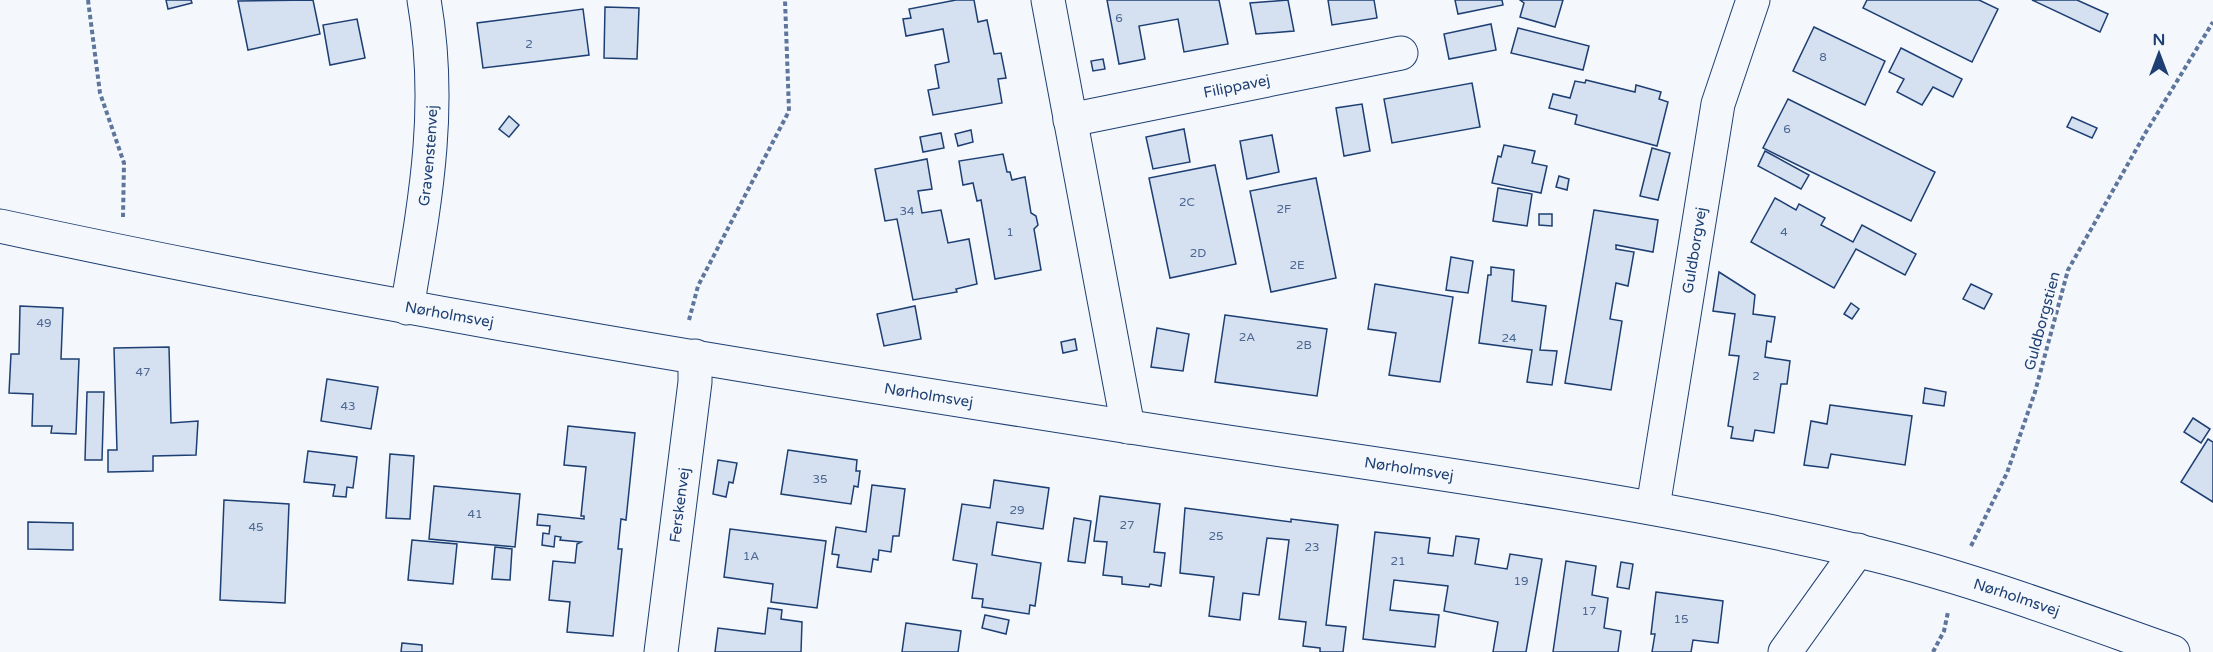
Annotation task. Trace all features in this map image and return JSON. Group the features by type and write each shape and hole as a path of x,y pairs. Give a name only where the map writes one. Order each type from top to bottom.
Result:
{"street":[{"name":"Gravenstenvej","path":"407,308 428,187 434,106 424,0"},
{"path":"1048,0 1128,427"},
{"name":"Guldborgvej","path":"1653,507 1718,104 1753,0"},
{"name":"Filippavej","path":"1070,120 1401,53"},
{"name":"Nørholmsvej","path":"0,226 407,308 1128,427 1653,507 1858,550 1956,577 2172,652"},
{"name":"Ferskenvej","path":"662,652 695,382 695,356"},
{"path":"1785,652 1858,550"}],"path":[{"path":"88,0 100,93 123,163 123,252"},
{"path":"695,356 688,318 698,286 789,111 786,0"},
{"name":"Guldborgstien","path":"1933,652 1944,631 1956,577 2007,473 2035,392 2068,270 2146,132 2213,22"}],"building":[{"path":"166,0 191,0 192,3 168,9"},
{"path":"313,0 320,34 248,50 238,1"},
{"path":"956,0 974,0 978,22 987,20 994,54 1001,53 1006,78 998,79 1002,103 933,115 928,90 939,88 935,65 949,62 943,29 906,36 903,19 911,18 909,9"},
{"path":"1107,0 1219,0 1228,44 1184,52 1178,19 1139,26 1145,59 1119,64"},
{"path":"1288,0 1294,31 1256,34 1250,3"},
{"path":"1328,0 1374,0 1377,18 1332,25"},
{"path":"1455,0 1502,0 1503,5 1458,14"},
{"path":"1520,0 1563,0 1555,27 1520,17 1524,3"},
{"path":"1867,0 1979,0 1998,9 1972,62 1863,8"},
{"path":"2032,0 2077,0 2108,14 2100,32"},
{"path":"605,7 639,8 637,59 604,58"},
{"path":"583,9 589,55 483,68 477,23"},
{"path":"357,19 365,58 330,65 323,25"},
{"path":"1491,24 1496,50 1449,59 1444,34"},
{"path":"1814,27 1885,61 1865,105 1793,71"},
{"path":"1518,28 1589,46 1583,70 1511,53"},
{"path":"1901,48 1962,79 1953,97 1933,87 1922,105 1897,92 1904,79 1889,72"},
{"path":"1103,59 1105,69 1093,71 1091,61"},
{"path":"1586,80 1635,92 1636,85 1661,92 1659,99 1668,102 1657,146 1575,124 1577,115 1549,108 1553,94 1570,98 1575,81 1585,83"},
{"path":"1472,83 1480,127 1392,143 1384,99"},
{"path":"1788,99 1935,172 1911,221 1763,148"},
{"path":"1362,104 1370,151 1344,156 1336,108"},
{"path":"509,116 519,125 509,137 499,129"},
{"path":"2072,117 2097,128 2092,138 2067,127"},
{"path":"1184,129 1190,162 1153,169 1146,137"},
{"path":"971,130 973,142 958,146 955,134"},
{"path":"941,133 944,148 923,152 920,137"},
{"path":"1272,135 1279,172 1247,179 1240,141"},
{"path":"1504,145 1535,151 1532,163 1547,166 1541,193 1492,183 1498,156 1501,157"},
{"path":"1652,148 1670,153 1658,200 1640,196"},
{"path":"1765,151 1809,175 1801,189 1758,166"},
{"path":"1003,154 1007,172 1010,172 1012,180 1025,177 1031,213 1036,216 1038,225 1034,229 1041,270 995,279 981,200 977,201 973,183 963,185 959,161"},
{"path":"927,159 932,189 918,191 922,213 941,210 948,243 969,239 977,284 956,289 957,292 913,300 897,219 885,221 875,169"},
{"path":"1215,165 1236,264 1170,278 1149,178"},
{"path":"1559,176 1569,179 1567,190 1556,187"},
{"path":"1316,178 1336,278 1271,292 1250,191"},
{"path":"1498,188 1532,194 1527,226 1493,221"},
{"path":"1775,198 1796,210 1799,204 1825,218 1821,225 1853,242 1862,225 1916,254 1905,275 1856,249 1834,288 1751,242"},
{"path":"1594,210 1658,220 1653,252 1616,245 1616,249 1634,252 1628,286 1616,283 1610,319 1622,321 1611,390 1565,383"},
{"path":"1539,214 1552,214 1552,226 1539,225"},
{"path":"1451,257 1473,261 1468,293 1446,290"},
{"path":"1491,267 1514,270 1512,301 1546,306 1540,350 1557,351 1552,385 1527,382 1532,350 1479,343"},
{"path":"1719,272 1755,295 1753,314 1775,317 1771,342 1767,341 1765,357 1790,361 1787,384 1781,384 1774,433 1755,430 1753,441 1731,438 1733,427 1728,426 1739,356 1729,355 1735,314 1713,311"},
{"path":"1375,284 1453,297 1440,382 1389,375 1396,333 1368,329"},
{"path":"1971,284 1992,294 1984,309 1963,299"},
{"path":"1851,303 1859,309 1852,319 1844,314"},
{"path":"20,306 63,308 61,359 79,359 76,434 51,433 52,426 32,426 33,394 9,393 11,354 19,354"},
{"path":"915,306 921,339 884,346 877,314"},
{"path":"1225,315 1327,329 1317,396 1215,382"},
{"path":"1157,328 1189,334 1183,371 1151,367"},
{"path":"1075,339 1077,350 1063,353 1061,342"},
{"path":"169,347 171,423 198,421 196,455 153,456 153,471 108,472 108,450 117,450 114,348"},
{"path":"327,379 378,387 371,429 321,421"},
{"path":"1925,388 1946,392 1944,406 1923,403"},
{"path":"87,392 104,392 102,460 85,460"},
{"path":"1830,405 1912,416 1905,465 1831,454 1828,468 1804,465 1811,421 1827,424"},
{"path":"2193,418 2210,429 2201,443 2184,432"},
{"path":"568,426 635,433 626,520 621,519 618,549 622,549 613,636 567,632 570,602 549,600 553,561 575,563 577,544 581,542 560,540 561,537 555,536 554,547 542,545 543,533 549,534 550,526 537,525 538,514 584,519 584,516 581,516 586,467 564,465"},
{"path":"2208,439 2213,442 2213,502 2181,482"},
{"path":"788,450 857,460 856,471 860,471 858,487 854,486 851,504 781,494"},
{"path":"308,451 357,457 353,488 347,487 346,497 333,496 335,485 304,482"},
{"path":"390,454 414,456 410,519 386,518"},
{"path":"718,460 737,463 733,483 729,482 726,497 713,494"},
{"path":"994,480 1049,488 1043,529 997,522 992,555 1041,563 1035,606 1030,605 1029,614 982,607 983,599 972,598 977,564 953,560 962,504 990,508"},
{"path":"872,485 905,489 899,536 893,536 891,552 879,550 878,560 873,559 871,572 837,567 839,555 832,554 836,527 866,532"},
{"path":"434,486 520,494 515,547 429,539"},
{"path":"1100,496 1160,504 1154,552 1165,553 1161,586 1122,584 1122,577 1103,575 1107,542 1094,541"},
{"path":"224,500 289,504 285,603 220,600"},
{"path":"1185,508 1291,522 1291,519 1338,525 1326,625 1346,627 1343,652 1320,652 1320,648 1303,646 1306,622 1279,619 1289,540 1267,538 1259,595 1243,593 1240,620 1209,616 1214,577 1180,573"},
{"path":"1074,518 1091,521 1085,563 1068,561"},
{"path":"28,522 73,523 73,550 28,549"},
{"path":"730,529 826,541 817,608 771,602 773,584 724,577"},
{"path":"1375,532 1430,538 1428,553 1453,556 1456,536 1479,539 1475,564 1507,569 1510,554 1542,559 1526,652 1493,652 1498,622 1444,611 1448,586 1394,580 1390,610 1439,615 1435,647 1363,639"},
{"path":"412,540 457,544 453,584 408,580"},
{"path":"495,547 512,549 510,580 492,579"},
{"path":"1566,561 1596,566 1592,595 1608,598 1604,628 1621,631 1618,652 1553,652"},
{"path":"1621,562 1633,564 1629,589 1617,587"},
{"path":"1656,592 1723,601 1718,643 1693,640 1691,652 1652,652 1655,634 1651,634"},
{"path":"768,608 782,610 781,619 802,622 801,652 715,652 718,628 765,634"},
{"path":"985,615 1009,620 1006,634 982,628"},
{"path":"906,623 961,631 958,652 902,652"},
{"path":"402,643 422,645 422,652 401,652"}]}
